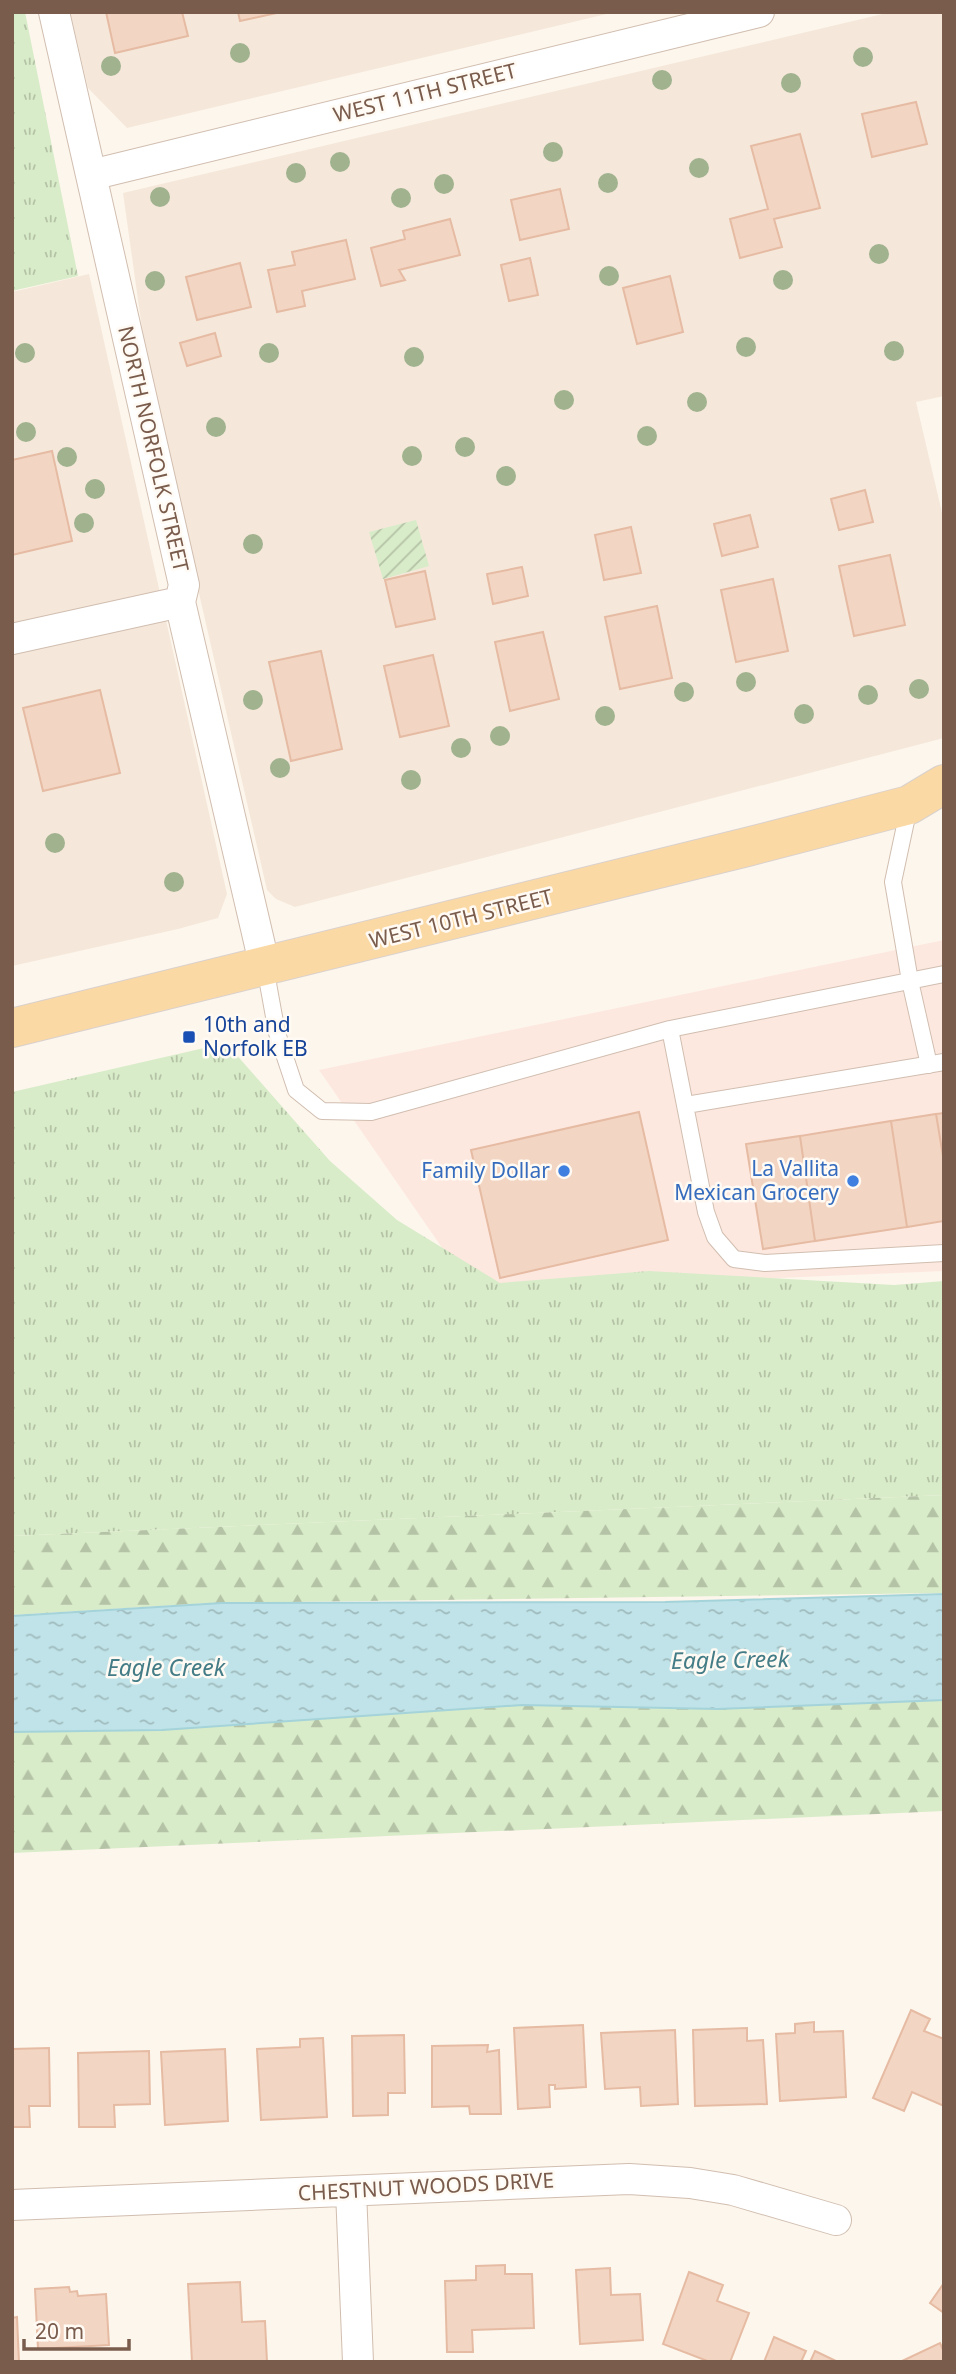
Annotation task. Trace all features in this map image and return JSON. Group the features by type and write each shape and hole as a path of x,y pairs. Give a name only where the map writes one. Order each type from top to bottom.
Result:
{"main road":[{"name":"WEST 10TH STREET","path":"12,1028 927,805 944,784"}],"street":[{"name":"NORTH NORFOLK STREET","path":"54,12 184,585 180,602 265,967"},
{"name":"WEST 11TH STREET","path":"91,174 759,12"},
{"path":"12,639 180,602"},
{"name":"CHESTNUT WOODS DRIVE","path":"12,2205 604,2179 690,2183 733,2190 836,2220"},
{"path":"351,2191 358,2362"}],"lane":[{"path":"687,1105 936,1064 910,981 893,882 927,805"},
{"path":"265,967 277,1033 296,1090 322,1111 371,1112 670,1028 944,974"},
{"path":"670,1028 706,1212 715,1237 734,1259 765,1263 944,1253"}],"shaded area":[{"path":"70,12 615,12 127,128 88,88"},
{"path":"891,12 944,12 944,396 916,402 944,521 944,738 295,907 276,899 267,890 148,371 123,193"},
{"path":"89,274 227,894 218,918 12,966 12,292"},
{"path":"944,940 944,1271 472,1291 319,1070"}],"green space":[{"path":"12,12 25,12 78,276 12,291"},
{"path":"416,520 429,566 383,579 369,532"},
{"path":"226,1043 330,1161 397,1220 500,1283 649,1271 894,1285 944,1281 944,1495 12,1536 12,1092"},
{"path":"944,1495 944,1593 211,1603 12,1615 12,1536"},
{"path":"944,1698 944,1811 12,1853 12,1732 162,1730 522,1705"}],"water":[{"name":"Eagle Creek","path":"944,1594 944,1700 717,1709 522,1705 162,1730 12,1732 12,1616 222,1603 665,1602"}],"building":[{"path":"106,12 182,12 188,36 115,53"},
{"path":"238,12 281,12 240,21"},
{"path":"916,102 927,144 872,157 862,114"},
{"path":"800,134 820,208 774,219 782,247 740,258 730,219 768,209 751,146"},
{"path":"560,189 569,229 520,240 511,200"},
{"path":"450,219 460,255 399,270 405,280 381,286 371,248 405,239 403,231"},
{"path":"346,240 355,279 302,291 305,306 277,312 268,270 295,265 292,252"},
{"path":"530,258 538,295 509,301 501,265"},
{"path":"240,263 251,307 197,320 186,277"},
{"path":"670,276 683,332 637,344 623,288"},
{"path":"215,333 221,356 187,366 180,343"},
{"path":"52,451 72,541 12,555 12,460"},
{"path":"865,490 873,522 839,530 831,499"},
{"path":"750,515 758,547 722,556 714,524"},
{"path":"631,527 641,573 604,580 595,535"},
{"path":"890,555 905,625 854,636 839,566"},
{"path":"522,567 528,596 493,604 487,574"},
{"path":"425,571 435,619 396,627 385,580"},
{"path":"773,579 788,651 736,662 721,590"},
{"path":"657,606 672,678 620,689 605,617"},
{"path":"543,632 559,699 510,711 495,642"},
{"path":"321,651 342,749 291,761 269,662"},
{"path":"433,655 449,726 400,737 384,666"},
{"path":"100,690 120,773 43,791 23,708"},
{"path":"639,1112 668,1240 500,1278 471,1150"},
{"path":"944,1113 944,1162 936,1114"},
{"path":"936,1114 944,1162 944,1221 907,1227 891,1121"},
{"name":"La Vallita Mexican Grocery","path":"891,1121 907,1227 815,1241 800,1136"},
{"path":"800,1136 815,1241 763,1249 746,1144"},
{"path":"911,2010 930,2019 924,2031 944,2039 944,2106 912,2092 904,2111 873,2098"},
{"path":"814,2022 814,2032 843,2031 846,2097 780,2101 776,2034 795,2033 795,2024"},
{"path":"583,2025 586,2087 555,2089 555,2085 549,2085 550,2107 518,2109 514,2028"},
{"path":"747,2028 747,2041 763,2040 767,2104 695,2106 693,2030"},
{"path":"675,2030 678,2104 641,2106 640,2087 605,2089 601,2033"},
{"path":"404,2035 405,2093 388,2093 388,2115 353,2116 352,2036"},
{"path":"323,2038 327,2117 261,2120 257,2049 300,2047 300,2039"},
{"path":"488,2045 487,2052 499,2050 501,2114 470,2114 469,2106 432,2107 432,2046"},
{"path":"49,2048 50,2106 29,2106 30,2127 12,2127 12,2049"},
{"path":"225,2049 228,2121 165,2125 161,2052"},
{"path":"149,2051 150,2104 114,2105 115,2127 79,2127 78,2053"},
{"path":"505,2265 505,2274 532,2274 534,2328 472,2330 473,2352 447,2352 445,2281 476,2280 476,2266"},
{"path":"610,2268 611,2295 640,2294 643,2340 580,2344 576,2270"},
{"path":"689,2272 723,2285 717,2301 749,2313 730,2362 710,2362 663,2344"},
{"path":"240,2282 242,2322 265,2321 267,2362 192,2362 188,2284"},
{"path":"944,2283 944,2313 930,2303"},
{"path":"69,2287 70,2292 77,2291 78,2296 106,2294 109,2345 38,2349 35,2289"},
{"path":"17,2317 19,2362 12,2362 12,2318"},
{"path":"774,2337 806,2351 801,2362 764,2362"},
{"path":"940,2343 944,2362 900,2362"},
{"path":"815,2351 838,2362 810,2362"}],"place":[{"name":"10th and Norfolk EB","path":"189,1037"},
{"name":"Family Dollar","path":"564,1171"},
{"name":"La Vallita Mexican Grocery","path":"853,1181"}]}
